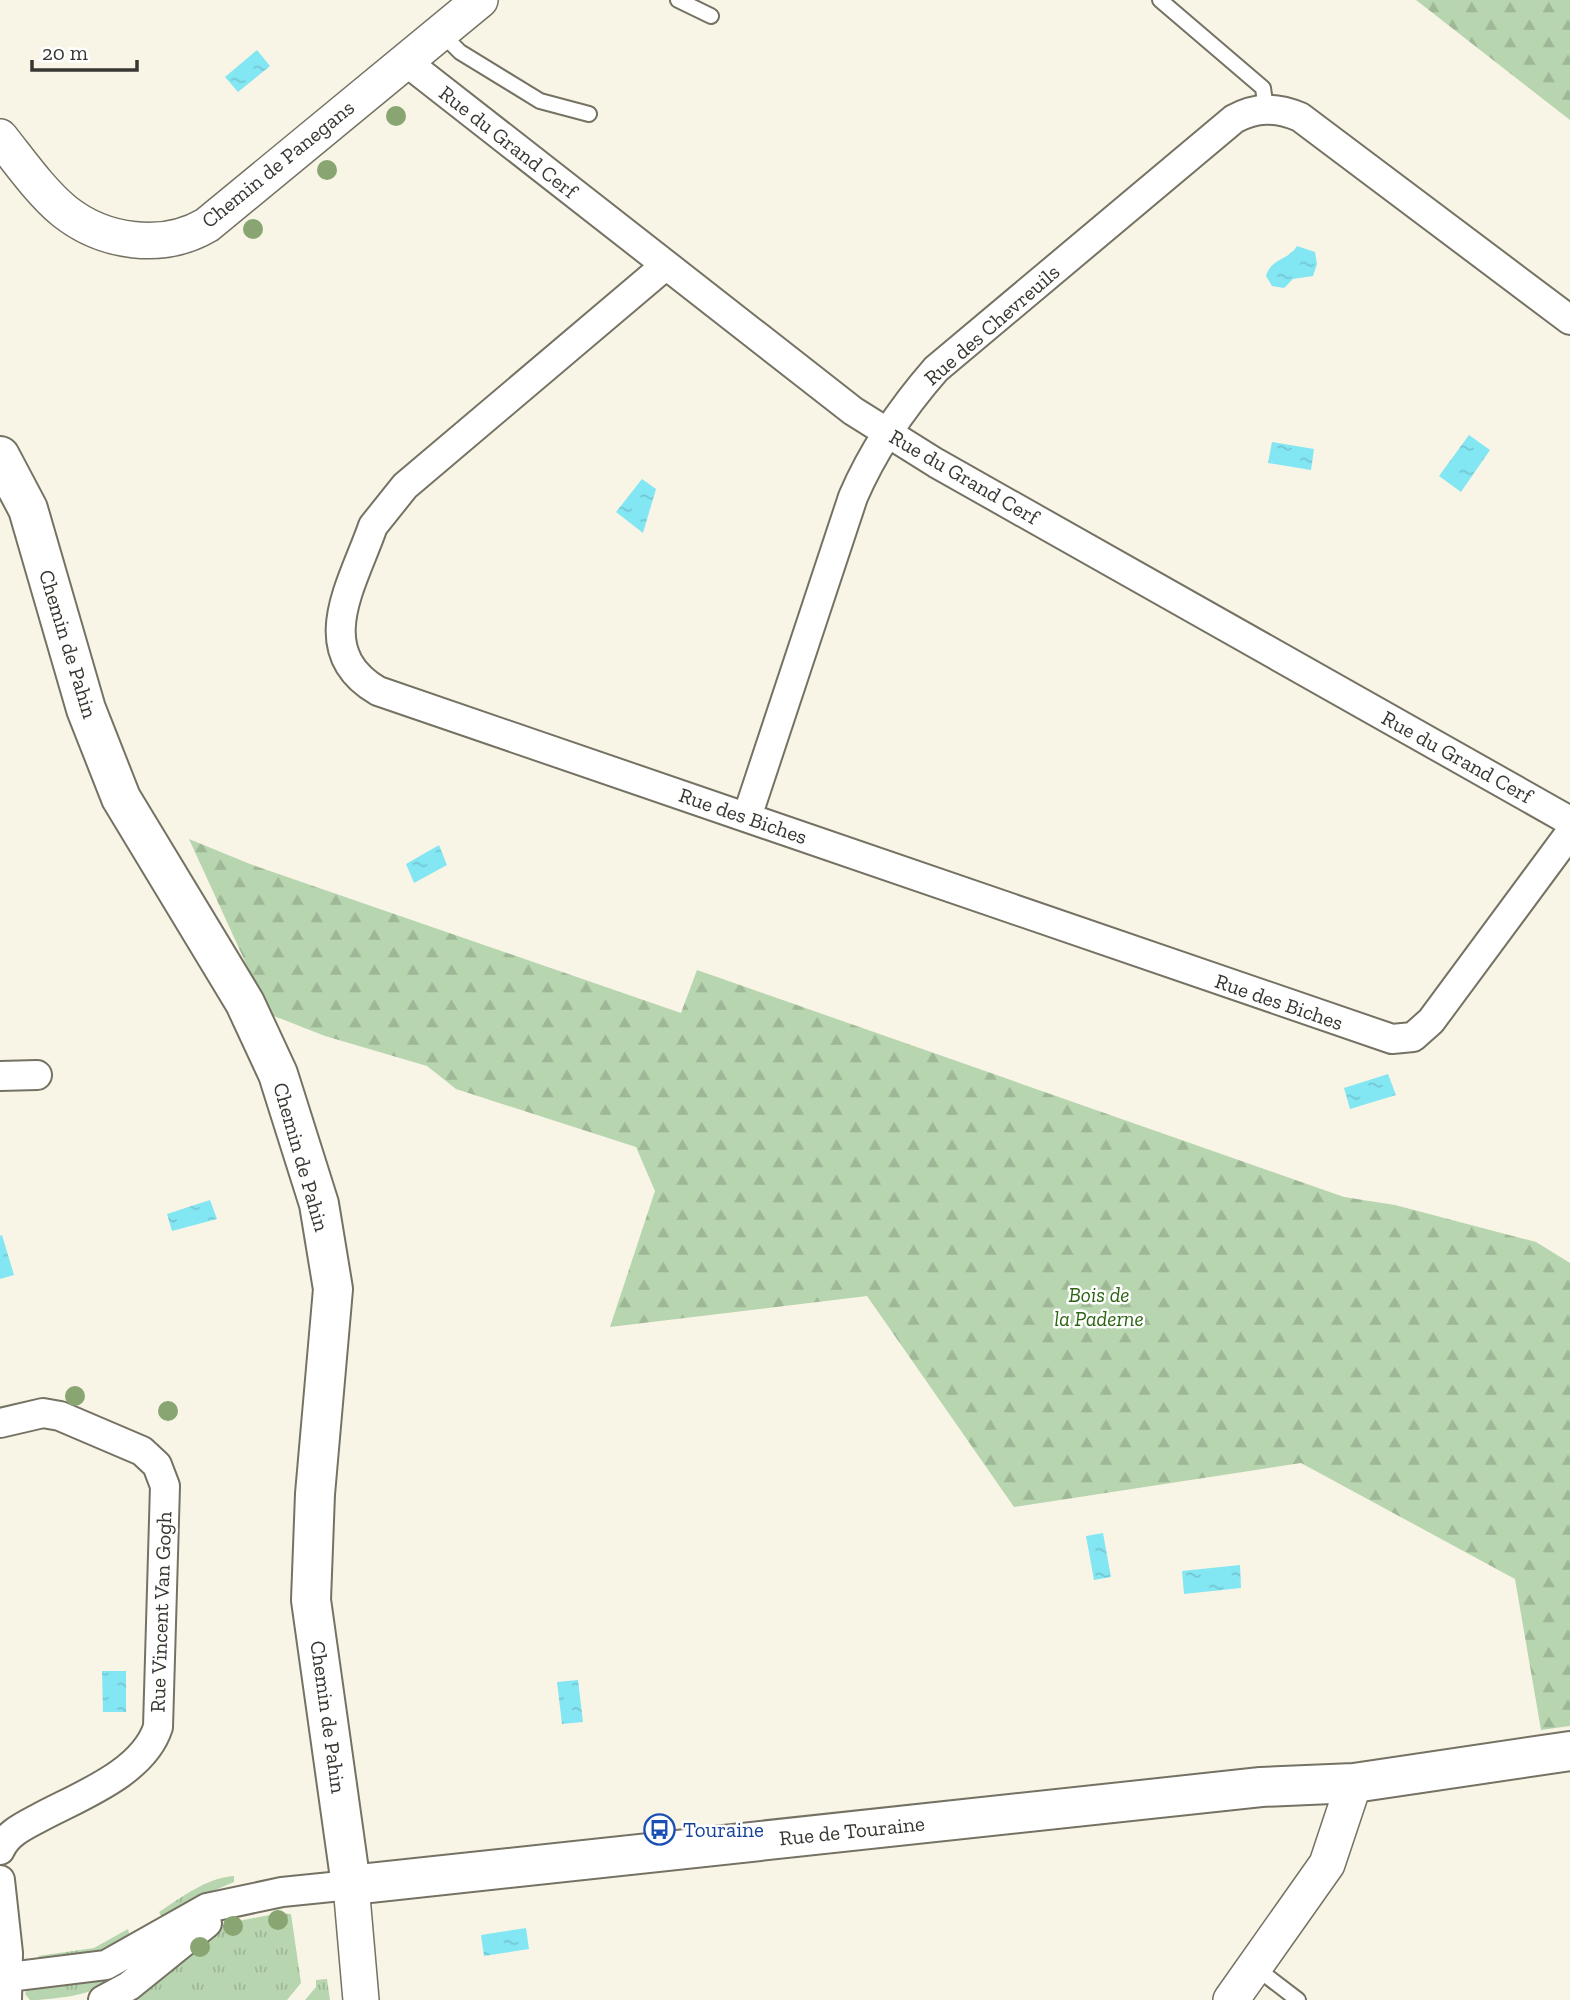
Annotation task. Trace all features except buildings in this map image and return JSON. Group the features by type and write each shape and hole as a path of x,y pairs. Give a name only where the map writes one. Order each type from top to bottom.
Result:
{"main road":[{"name":"Chemin de Pahin","path":"0,456 28,509 86,709 121,798 245,1003 278,1074 319,1204 333,1289 315,1494 311,1600 351,1885"},
{"name":"Rue de Touraine","path":"351,1885 1261,1787 1354,1783 1570,1751"}],"street":[{"name":"Chemin de Panegans","path":"0,137 52,199 78,221 116,236 136,240 172,239 207,225 480,0"},
{"name":"Rue du Grand Cerf","path":"408,59 418,71 853,411 936,463 1570,821"},
{"path":"1266,109 1300,117 1570,320"},
{"name":"Rue des Chevreuils","path":"747,817 853,497 869,460 887,432 936,369 1234,120 1245,113 1266,109"},
{"name":"Rue des Biches","path":"666,265 392,498 373,526 341,619 340,636 351,670 378,691 1377,1036 1399,1040 1413,1037 1432,1021 1570,833"},
{"path":"0,1076 37,1075"},
{"name":"Rue Vincent Van Gogh","path":"0,1423 43,1413 60,1416 142,1451 157,1465 165,1486 158,1727 154,1739 132,1766 17,1830 0,1850"},
{"path":"1231,2000 1327,1864 1354,1783"},
{"path":"0,1880 5,1985 106,1965 207,1908 282,1892 351,1885"},
{"name":"Chemin de Pahin","path":"351,1885 361,2000"},
{"path":"103,2000 129,1986 234,1902"}],"lane":[{"path":"678,0 711,16"},
{"path":"1160,0 1263,88 1266,109"},
{"path":"440,32 460,52 540,101 589,114"},
{"path":"1255,1967 1298,2000"}],"green space":[{"path":"1416,0 1570,0 1570,120"},
{"name":"Bois de la Paderne","path":"189,839 250,864 681,1013 697,970 1344,1197 1395,1205 1536,1242 1570,1263 1570,1726 1541,1730 1515,1579 1301,1463 1014,1507 867,1296 610,1327 655,1191 636,1147 456,1089 427,1066 325,1036 269,1014"},
{"path":"234,1876 234,1882 201,1896 163,1919 159,1912 204,1884"},
{"path":"280,1913 291,1914 301,1983 287,2000 131,2000 216,1929 228,1923"},
{"path":"128,1929 130,1938 105,1952 42,1959 38,1956 94,1948"},
{"path":"138,1965 101,1987 80,1994 30,2000 25,1994 27,1988"},
{"path":"327,1979 330,2000 305,2000 316,1987 316,1980"}],"water":[{"path":"257,50 270,66 238,92 225,77"},
{"path":"1297,246 1315,252 1317,264 1313,276 1293,279 1284,288 1272,286 1266,276 1268,270"},
{"path":"1469,435 1490,450 1461,492 1439,476"},
{"path":"1272,442 1314,449 1311,470 1268,463"},
{"path":"642,479 656,489 643,533 616,512"},
{"path":"439,845 447,865 414,883 406,864"},
{"path":"1388,1074 1396,1095 1350,1109 1344,1088"},
{"path":"210,1200 217,1219 172,1231 167,1214"},
{"path":"2,1235 14,1275 0,1279 0,1236"},
{"path":"1103,1533 1111,1577 1094,1580 1086,1536"},
{"path":"1240,1565 1241,1588 1184,1594 1182,1571"},
{"path":"102,1671 126,1671 126,1712 103,1712"},
{"path":"578,1680 583,1722 562,1724 557,1682"},
{"path":"526,1928 529,1949 484,1956 481,1935"}],"place":[{"name":"Touraine","path":"660,1830"}]}
